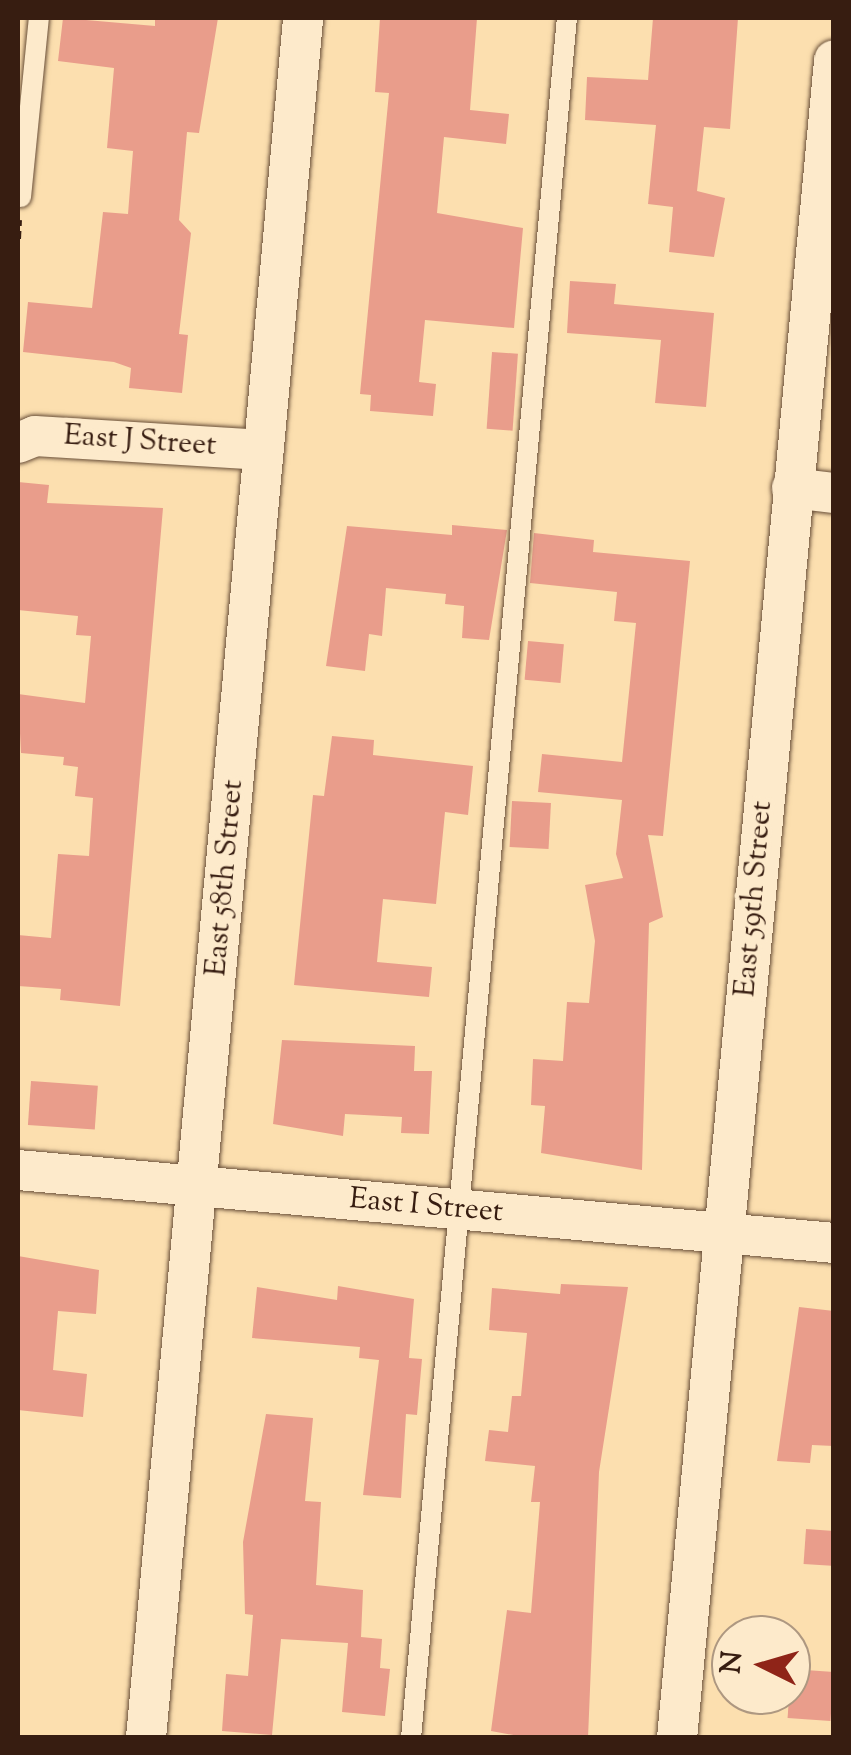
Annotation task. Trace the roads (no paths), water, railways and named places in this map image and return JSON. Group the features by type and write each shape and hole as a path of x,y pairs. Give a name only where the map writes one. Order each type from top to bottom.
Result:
{"street":[{"name":"East 58th Street","path":"146,1738 303,18"},
{"name":"East 59th Street","path":"677,1738 834,60"},
{"name":"East J Street","path":"18,443 35,436 264,450"},
{"path":"792,488 834,493"},
{"name":"East I Street","path":"18,1170 834,1242"}],"lane":[{"path":"22,198 40,18"},
{"path":"411,1738 566,18"}]}
